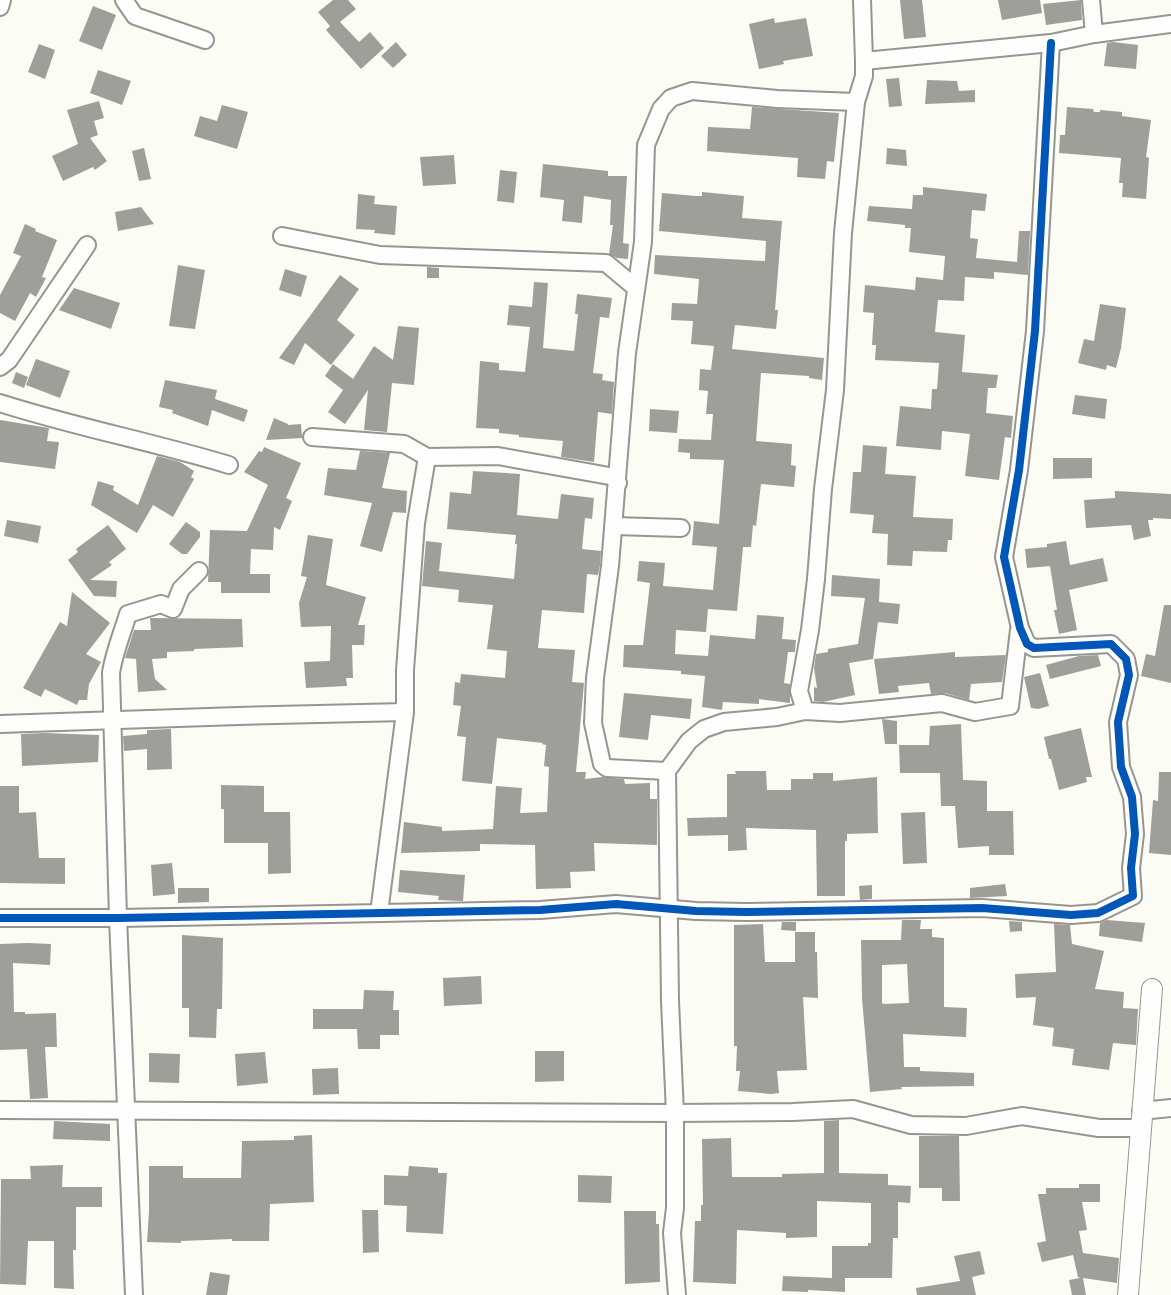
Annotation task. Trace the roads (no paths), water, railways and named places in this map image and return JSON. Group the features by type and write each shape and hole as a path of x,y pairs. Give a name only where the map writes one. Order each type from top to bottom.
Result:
{"street":[{"path":"0,7 2,0"},
{"path":"124,0 135,16 205,40"},
{"path":"805,711 799,691 810,630 835,390 843,233 856,102 864,76 862,0"},
{"path":"1091,0 1094,34"},
{"path":"864,61 1051,43 1094,34 1171,24"},
{"path":"0,918 540,910 616,904 696,911 982,908 1071,915 1098,913 1133,896 1131,867 1135,834 1132,798 1120,767 1118,722 1129,675 1126,659 1111,644 1034,648 1027,644 1020,628 1004,557 1019,470 1035,331 1051,43"},
{"path":"667,771 608,768 602,764 593,723 595,678 618,483 627,353 643,242 646,145 661,109 671,98 692,91 777,99 856,102"},
{"path":"282,236 380,255 606,263 636,288"},
{"path":"0,368 9,360 87,245"},
{"path":"0,403 45,418 174,448 229,465"},
{"path":"312,437 404,444 427,456 498,456 615,477 618,483"},
{"path":"379,913 405,712 405,670 416,523 427,456"},
{"path":"614,526 681,528"},
{"path":"134,1295 125,1111 111,674 128,614 161,604 173,609 181,589 199,571"},
{"path":"677,1295 672,1233 675,1208 675,1113 666,854 667,771 689,741 704,729 724,722 777,717 805,711 840,713 942,703 975,712 1010,706 1020,628"},
{"path":"0,724 405,712"},
{"path":"1128,1295 1152,988"},
{"path":"0,1110 675,1113 853,1109 911,1125 966,1126 1022,1116 1099,1128 1141,1120 1171,1108"}]}
